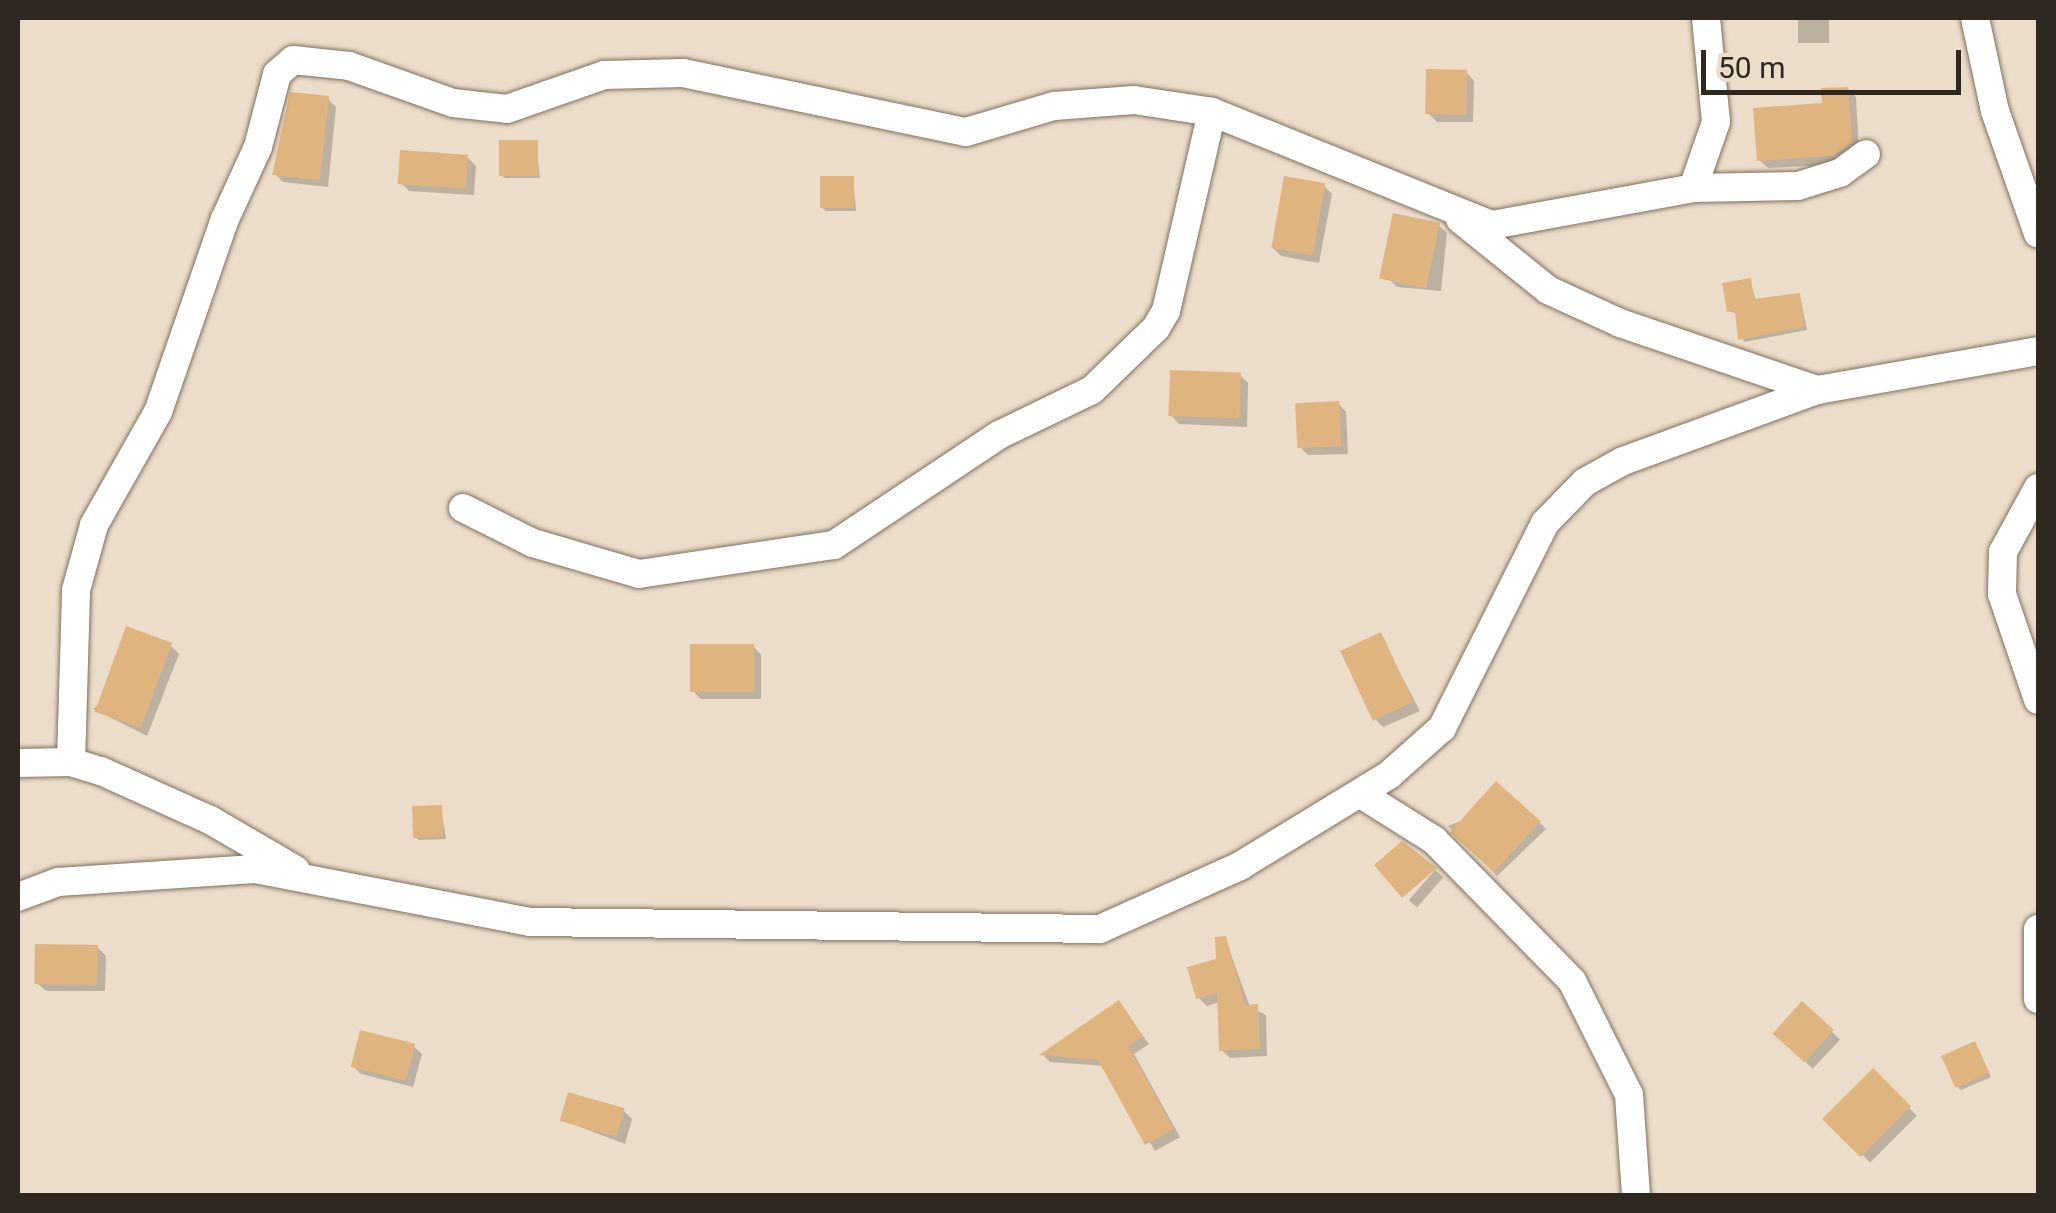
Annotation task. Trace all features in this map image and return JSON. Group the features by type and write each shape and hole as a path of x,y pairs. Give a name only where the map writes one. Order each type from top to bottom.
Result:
{"street":[{"path":"1693,188 1716,122 1706,18"},
{"path":"1975,18 1995,111 2038,234"},
{"path":"72,762 76,590 94,525 158,412 284,64 313,60 349,66 453,103 507,108 604,75 647,69 966,132 1084,101 1212,112 1337,158 1455,215 1548,290 1620,324 1817,390"},
{"path":"463,508 533,544 639,574 834,545 999,436 1092,390 1143,343 1166,311 1212,112"},
{"path":"1455,215 1509,225 1693,188 1798,186 1840,173 1866,154"},
{"path":"18,897 58,882 178,869 304,875 530,922 1087,930 1140,914 1240,866 1361,794 1442,728 1545,523 1563,500 1622,461 1817,390 2038,351"},
{"path":"2038,488 2003,552 2002,594 2038,700"},
{"path":"18,763 72,762 210,820 304,875"},
{"path":"1361,794 1434,840 1572,981 1629,1095 1636,1196"},
{"path":"2038,929 2038,998"}],"building":[{"path":"1426,69 1467,70 1466,115 1425,114"},
{"path":"1848,87 1852,142 1833,156 1757,161 1753,108 1822,103 1821,88"},
{"path":"290,92 329,96 320,180 272,175"},
{"path":"499,140 538,140 538,176 499,176"},
{"path":"400,150 468,155 465,189 398,184"},
{"path":"820,176 854,176 854,208 820,208"},
{"path":"1284,176 1325,183 1313,255 1271,248"},
{"path":"1393,213 1440,223 1426,289 1379,279"},
{"path":"1751,278 1754,299 1800,293 1804,327 1738,340 1735,311 1727,312 1722,283"},
{"path":"1170,370 1241,372 1239,418 1168,416"},
{"path":"1339,401 1341,446 1297,448 1295,403"},
{"path":"126,626 172,643 141,728 95,712"},
{"path":"1381,632 1414,702 1373,721 1340,651"},
{"path":"690,644 754,644 754,692 690,692"},
{"path":"1496,781 1541,821 1494,872 1450,832"},
{"path":"442,805 443,837 413,838 412,806"},
{"path":"1402,841 1437,868 1402,898 1374,865"},
{"path":"1226,936 1245,1005 1258,1004 1260,1049 1219,1051 1217,993 1196,999 1187,967 1216,959 1215,937"},
{"path":"35,944 98,945 97,985 34,984"},
{"path":"1119,1000 1143,1036 1128,1046 1174,1129 1145,1145 1098,1060 1039,1055"},
{"path":"1802,1001 1834,1030 1805,1062 1773,1034"},
{"path":"360,1030 415,1044 406,1081 351,1067"},
{"path":"1975,1041 1989,1073 1955,1088 1941,1056"},
{"path":"1873,1068 1911,1106 1860,1157 1822,1119"},
{"path":"568,1092 625,1108 616,1137 560,1121"}]}
